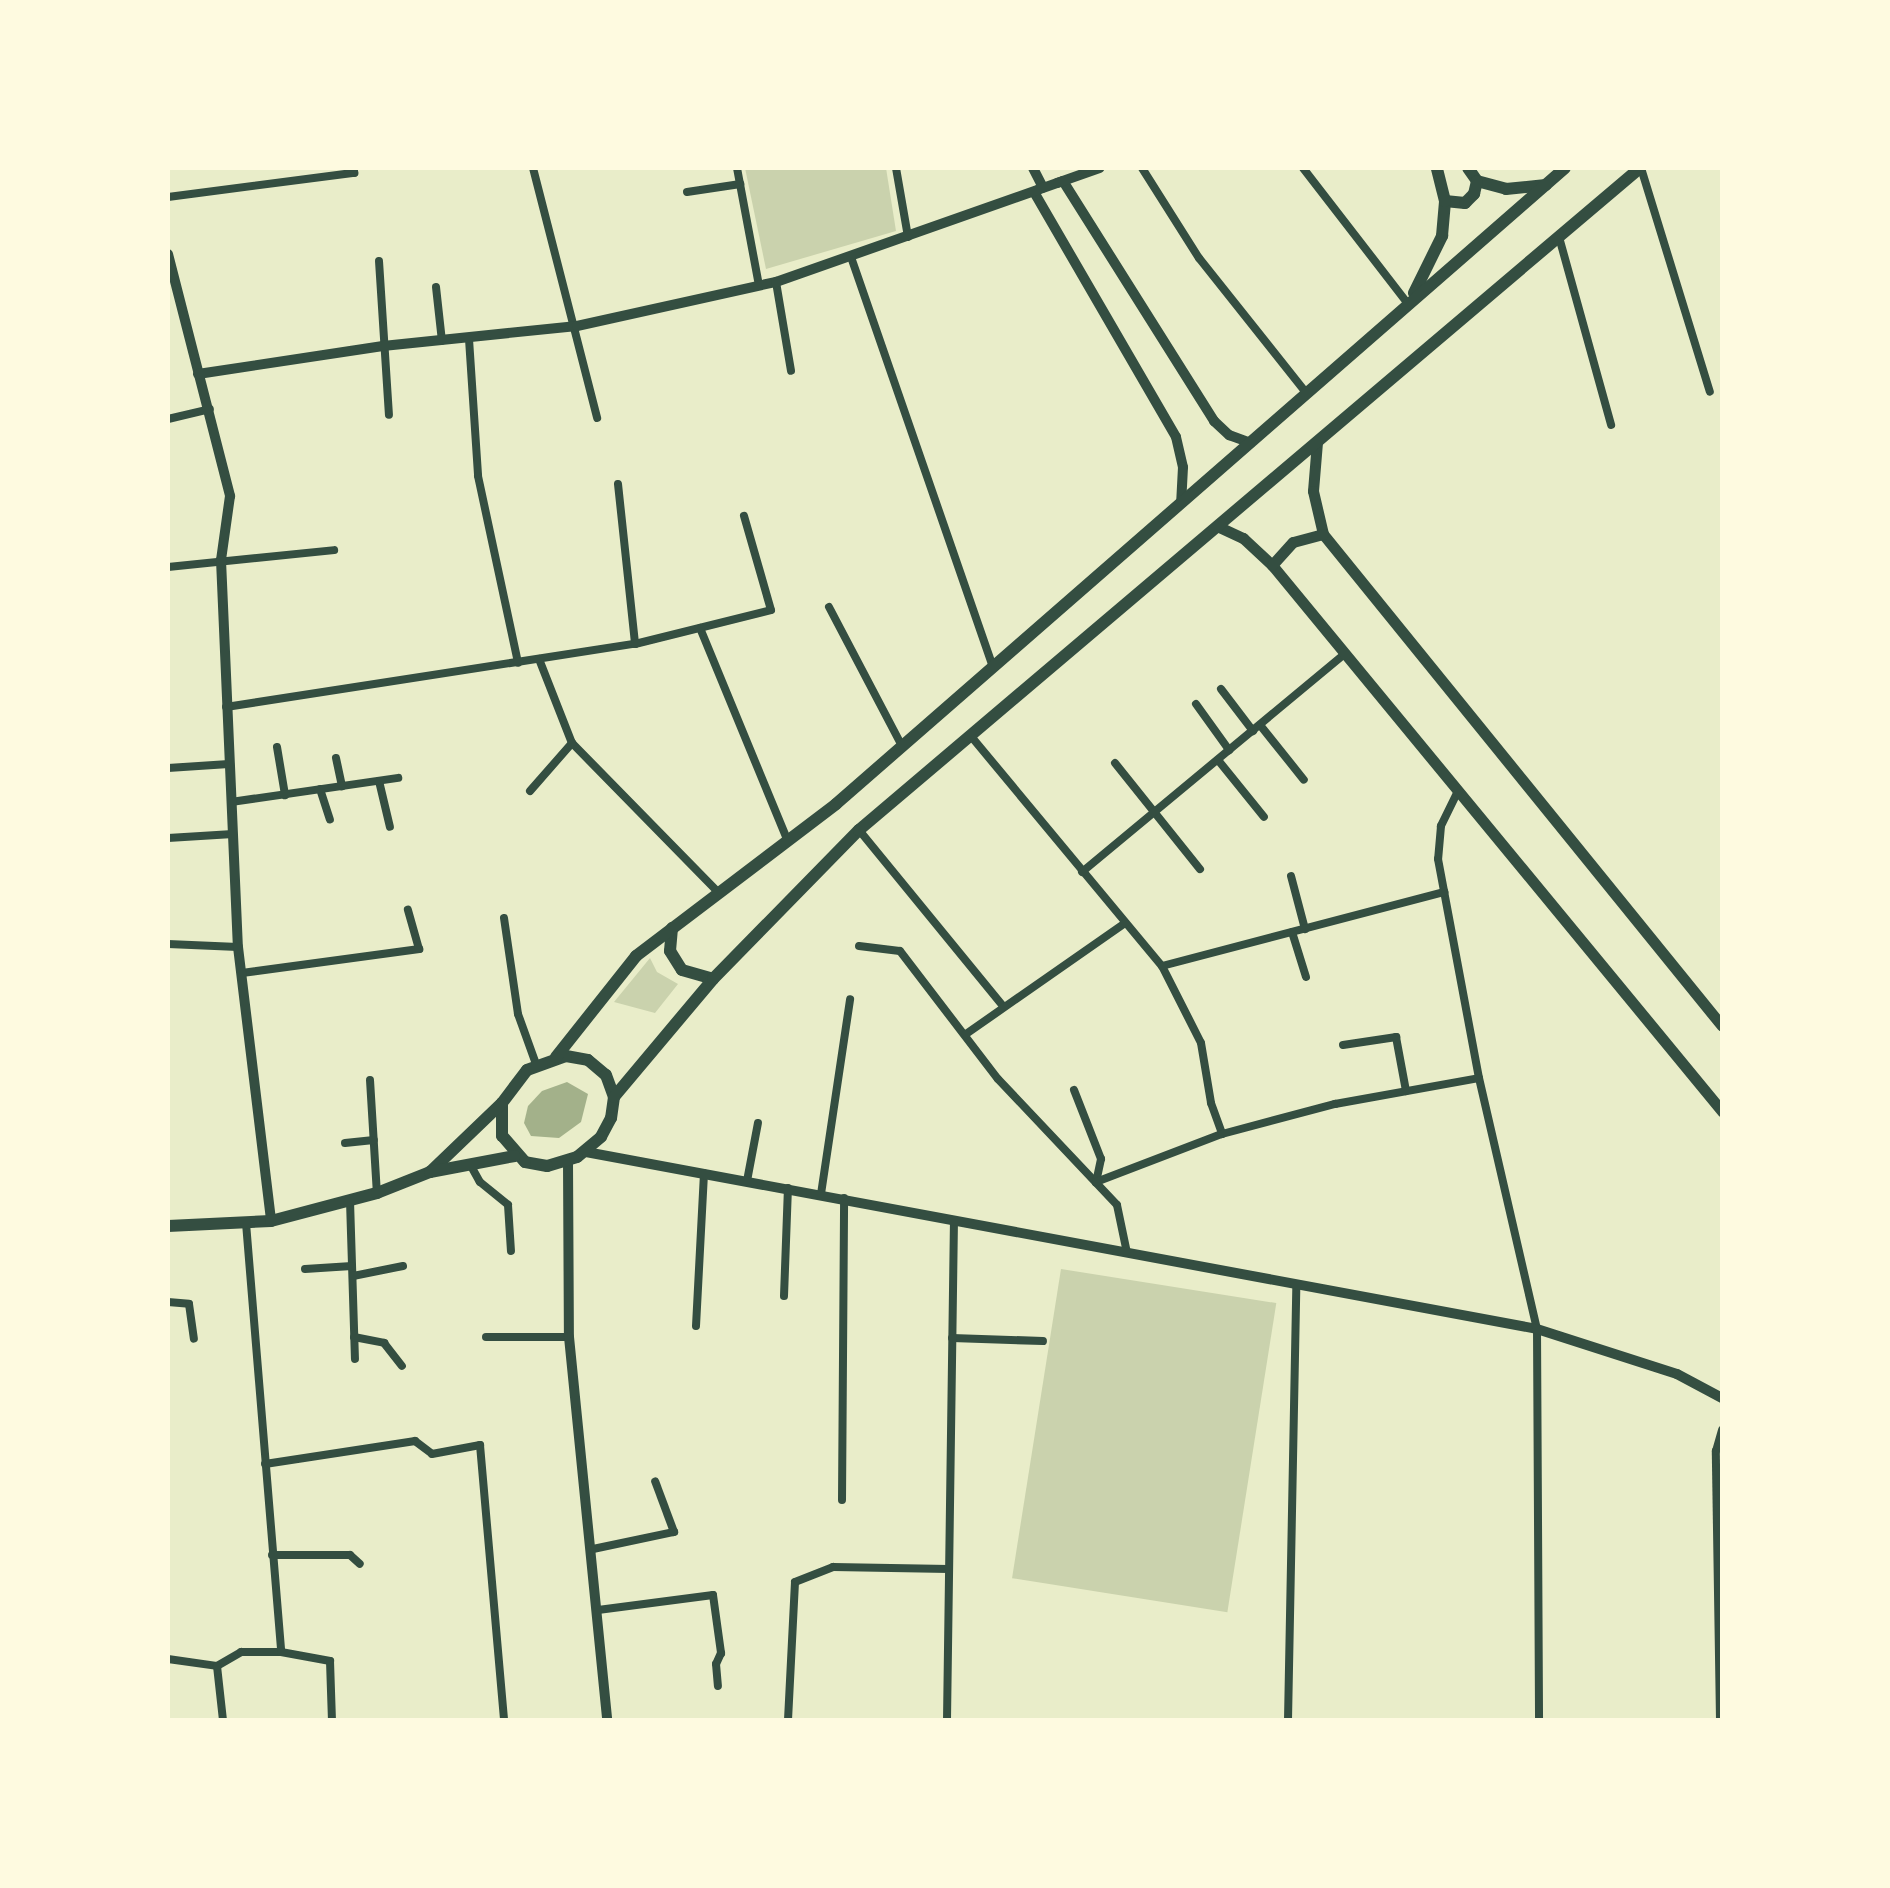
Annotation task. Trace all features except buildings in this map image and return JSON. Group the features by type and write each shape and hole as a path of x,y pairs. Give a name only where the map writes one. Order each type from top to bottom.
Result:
{"main road":[{"path":"1408,304 1434,261 1445,201 1437,168"},
{"path":"1468,168 1477,181 1506,189 1546,185"},
{"path":"556,1057 636,956 788,841 902,746 1565,168"},
{"path":"502,1103 502,1136 515,1156 536,1165 568,1162 586,1152 607,1128 614,1097 713,979 859,830 1641,168"},
{"path":"1445,201 1465,203 1474,194 1477,181"},
{"path":"1317,442 1313,491 1323,534 1722,1026"},
{"path":"1217,526 1243,538 1272,565 1722,1111"},
{"path":"1272,565 1293,542 1323,534"},
{"path":"672,928 670,951 682,970 713,979"},
{"path":"430,1172 502,1103 512,1085 536,1064 556,1057 577,1057 598,1066 614,1097"},
{"path":"168,1226 271,1221 377,1193 430,1172 515,1156"}],"street":[{"path":"168,197 354,173 354,168"},
{"path":"533,168 577,326 597,418"},
{"path":"737,168 759,286"},
{"path":"896,168 908,237"},
{"path":"1033,168 1038,190 1176,437 1183,467 1181,503"},
{"path":"198,374 383,346 577,326 759,286 851,257 1100,168"},
{"path":"1142,168 1199,258 1307,394"},
{"path":"1303,168 1408,304"},
{"path":"1641,168 1710,392"},
{"path":"1063,181 1214,421 1229,435 1251,443"},
{"path":"687,192 740,184"},
{"path":"1559,237 1611,425"},
{"path":"168,254 230,496 221,560 238,947 271,1221"},
{"path":"851,257 993,667"},
{"path":"379,261 389,415"},
{"path":"776,282 791,371"},
{"path":"436,287 442,341"},
{"path":"469,339 478,476 518,663"},
{"path":"168,419 210,409"},
{"path":"618,484 635,644"},
{"path":"226,707 635,644 771,610 744,516"},
{"path":"168,567 334,550"},
{"path":"829,607 902,746"},
{"path":"700,628 788,841"},
{"path":"1082,872 1345,654"},
{"path":"539,659 572,743 719,893"},
{"path":"1221,689 1304,780"},
{"path":"1196,704 1229,750"},
{"path":"970,735 1162,966 1201,1043 1211,1103 1222,1134"},
{"path":"530,791 572,743"},
{"path":"277,747 285,795"},
{"path":"336,758 342,786"},
{"path":"1218,760 1264,817"},
{"path":"1115,763 1200,869"},
{"path":"168,768 229,764"},
{"path":"231,802 398,778"},
{"path":"379,781 390,827"},
{"path":"320,789 330,819"},
{"path":"1458,791 1441,826 1438,859 1479,1078 1537,1329 1539,1720"},
{"path":"859,830 1003,1006"},
{"path":"168,838 233,834"},
{"path":"1291,876 1305,929"},
{"path":"1162,966 1444,892"},
{"path":"242,973 419,949 408,910"},
{"path":"504,918 518,1014 536,1064"},
{"path":"966,1034 1125,923"},
{"path":"1292,932 1306,977"},
{"path":"168,944 238,947"},
{"path":"859,946 900,951 998,1079 1096,1182 1125,1225 1127,1253"},
{"path":"821,1194 850,999"},
{"path":"1343,1045 1396,1037 1406,1091"},
{"path":"1096,1182 1222,1134 1406,1091 1479,1078"},
{"path":"370,1080 377,1193"},
{"path":"1074,1090 1101,1159 1096,1182"},
{"path":"747,1181 758,1123"},
{"path":"345,1143 374,1140"},
{"path":"586,1152 1537,1329 1677,1374 1722,1398"},
{"path":"568,1162 569,1337 593,1549 607,1720"},
{"path":"471,1166 480,1182 508,1205 511,1251"},
{"path":"696,1326 704,1173"},
{"path":"784,1296 788,1188"},
{"path":"842,1500 844,1198"},
{"path":"350,1201 355,1359"},
{"path":"947,1720 954,1220"},
{"path":"246,1223 281,1652"},
{"path":"305,1269 352,1271 403,1266"},
{"path":"1288,1720 1296,1284"},
{"path":"168,1302 189,1304 194,1339"},
{"path":"354,1337 384,1343 402,1366"},
{"path":"486,1337 569,1337"},
{"path":"952,1338 1043,1341"},
{"path":"1720,1720 1716,1451 1722,1430"},
{"path":"265,1464 415,1441 432,1454 480,1445 504,1720"},
{"path":"593,1549 674,1532 655,1481"},
{"path":"272,1555 350,1555 360,1564"},
{"path":"788,1720 795,1582 833,1567 949,1569"},
{"path":"598,1610 713,1595 721,1653 716,1664 718,1686"},
{"path":"168,1659 217,1666 241,1652 281,1652 330,1661 332,1720"},
{"path":"217,1666 223,1720"}],"shaded area":[{"path":"745,168 886,168 896,231 766,269"},
{"path":"650,958 657,972 678,984 655,1013 614,1002"},
{"path":"567,1082 588,1094 581,1122 559,1138 531,1136 524,1123 528,1106 542,1091"},
{"path":"1061,1269 1276,1303 1227,1612 1012,1578"}]}
